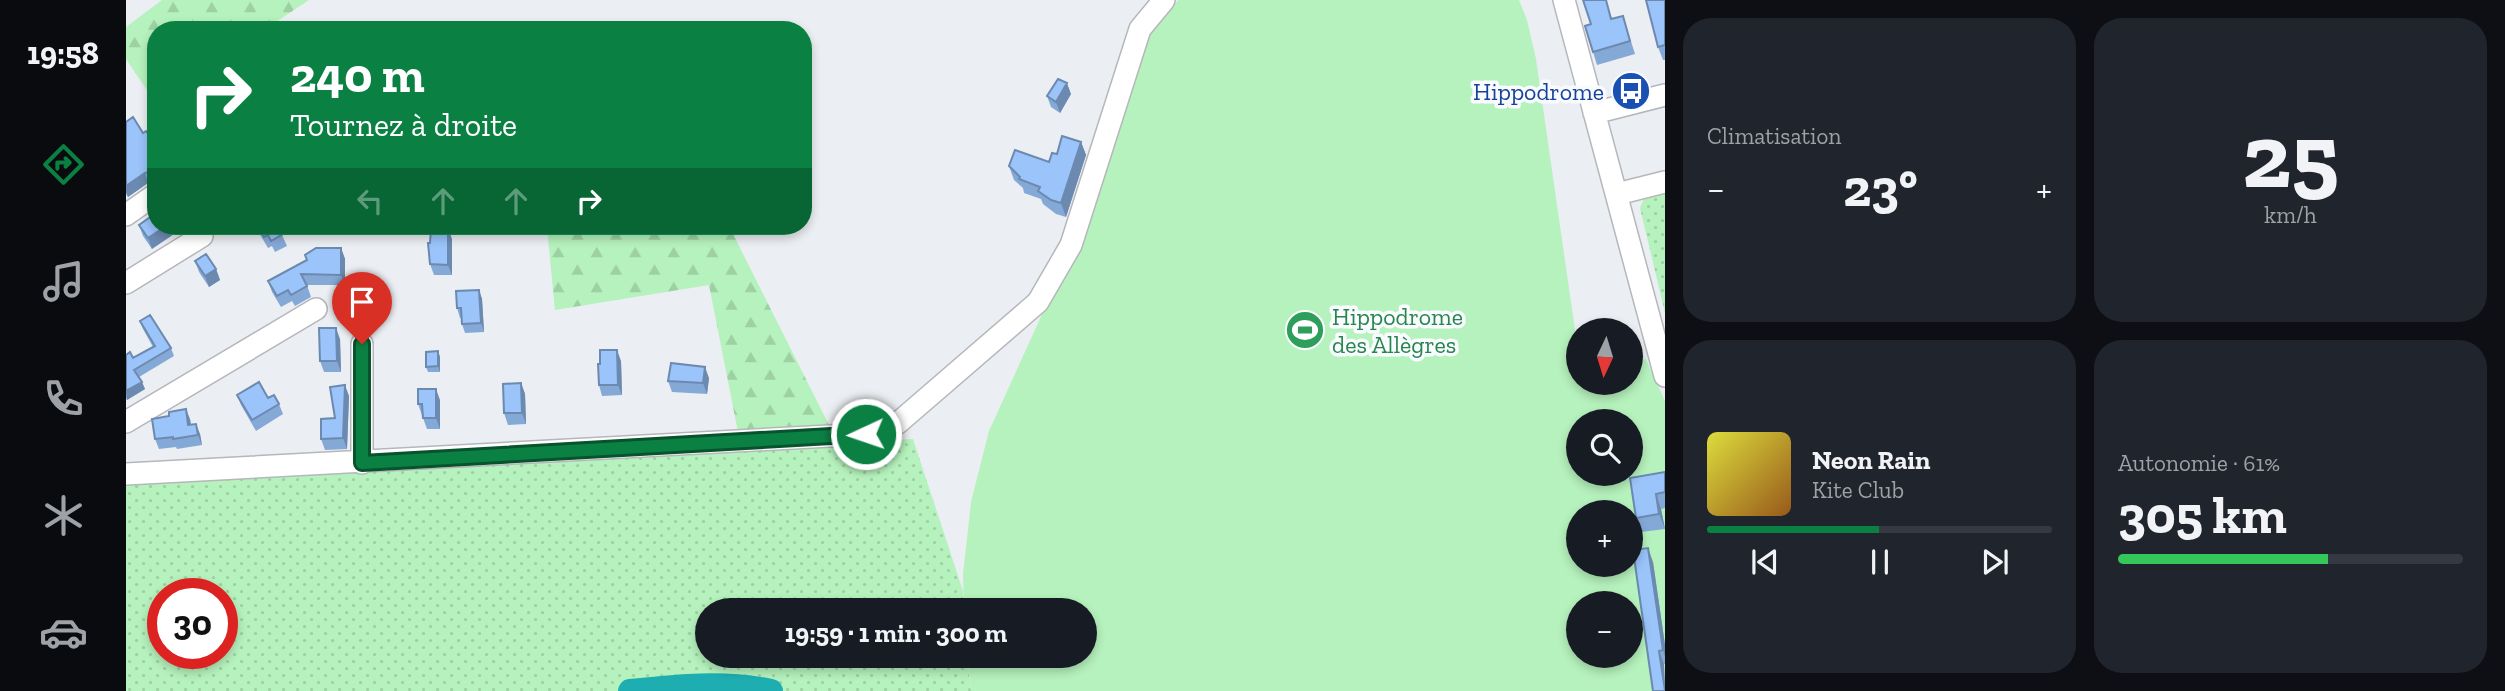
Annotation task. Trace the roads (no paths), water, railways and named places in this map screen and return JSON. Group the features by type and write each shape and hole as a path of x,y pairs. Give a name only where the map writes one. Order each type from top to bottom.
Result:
{"street":[{"path":"126,474 866,434 898,423 1038,302 1072,245 1140,29 1164,0"},
{"path":"1564,0 1665,376"},
{"path":"1594,113 1665,95"},
{"path":"1618,194 1665,182"},
{"path":"126,215 147,200"},
{"path":"126,283 202,236"},
{"path":"126,422 316,309"},
{"path":"362,344 362,463"}],"waterway":[{"path":"630,691 718,685 771,691"}],"place":[{"name":"Hippodrome","path":"1631,91"},
{"name":"Hippodrome des Allègres","path":"1305,330"}]}
